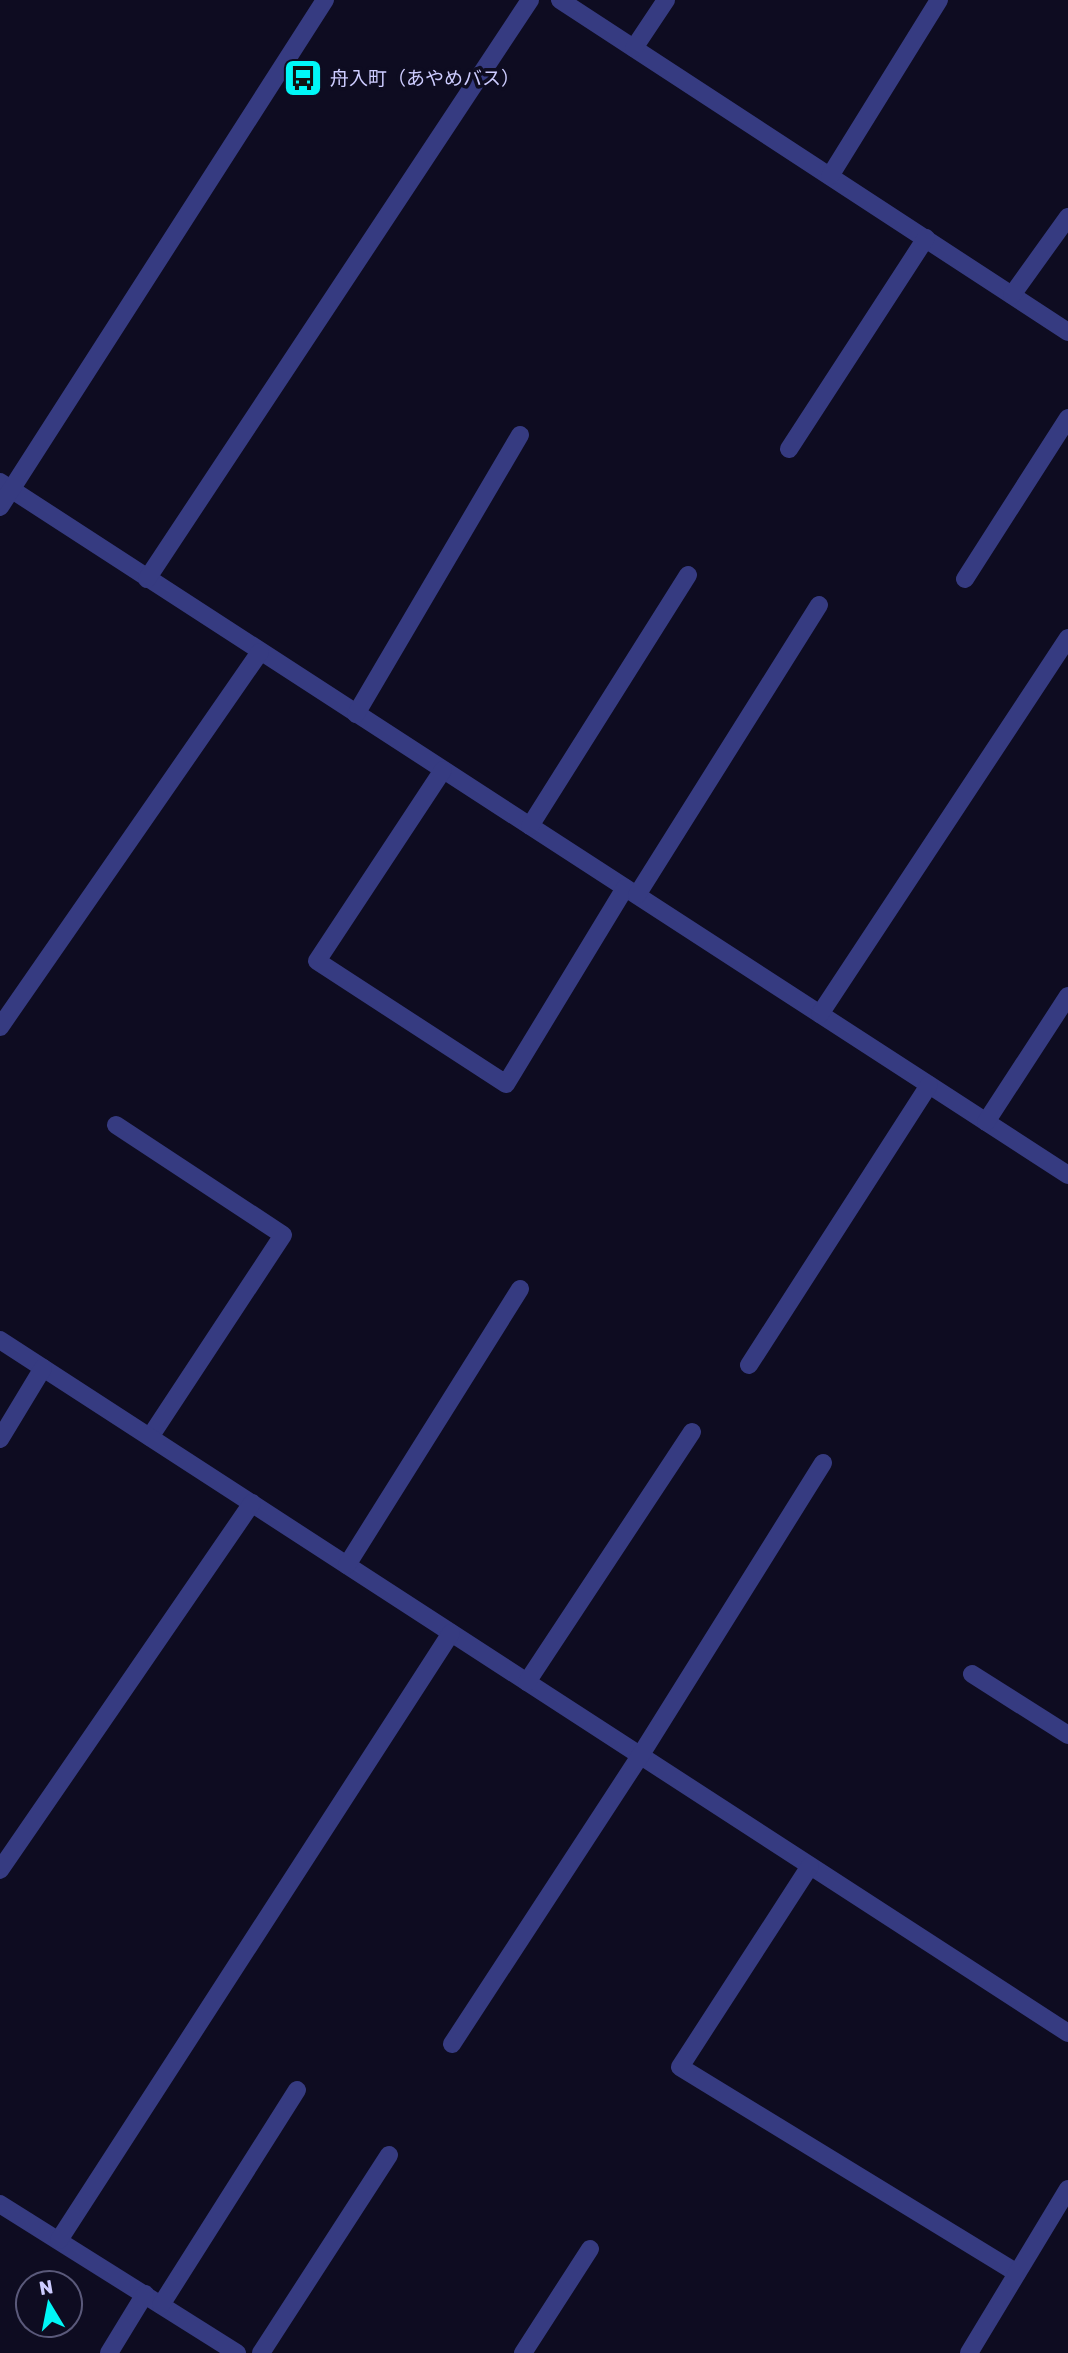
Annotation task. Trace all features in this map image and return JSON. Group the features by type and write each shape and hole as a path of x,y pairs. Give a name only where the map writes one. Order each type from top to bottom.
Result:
{"street":[{"path":"0,507 6,486 325,0"},
{"path":"146,579 530,0"},
{"path":"560,0 1068,332"},
{"path":"634,48 666,0"},
{"path":"830,176 939,0"},
{"path":"1012,295 1068,217"},
{"path":"789,449 926,238"},
{"path":"965,579 1068,418"},
{"path":"356,714 520,435"},
{"path":"6,486 1068,1175"},
{"path":"530,826 688,575"},
{"path":"443,771 317,961 506,1084 819,605"},
{"path":"820,1014 1068,638"},
{"path":"0,1027 260,652"},
{"path":"986,1122 1068,996"},
{"path":"749,1365 929,1085"},
{"path":"116,1125 283,1236 150,1437"},
{"path":"347,1565 520,1289"},
{"path":"0,1340 1068,2033"},
{"path":"0,1439 43,1368"},
{"path":"527,1682 692,1432"},
{"path":"452,2043 640,1756 823,1463"},
{"path":"0,1870 252,1503"},
{"path":"59,2240 451,1633"},
{"path":"972,1674 1068,1735"},
{"path":"810,1866 680,2067 1017,2273"},
{"path":"162,2305 297,2090"},
{"path":"261,2353 389,2155"},
{"path":"969,2353 1068,2189"},
{"path":"0,2204 237,2353"},
{"path":"523,2353 590,2249"},
{"path":"109,2353 145,2294"}],"place":[{"name":"舟入町（あやめバス）","path":"303,78"}]}
